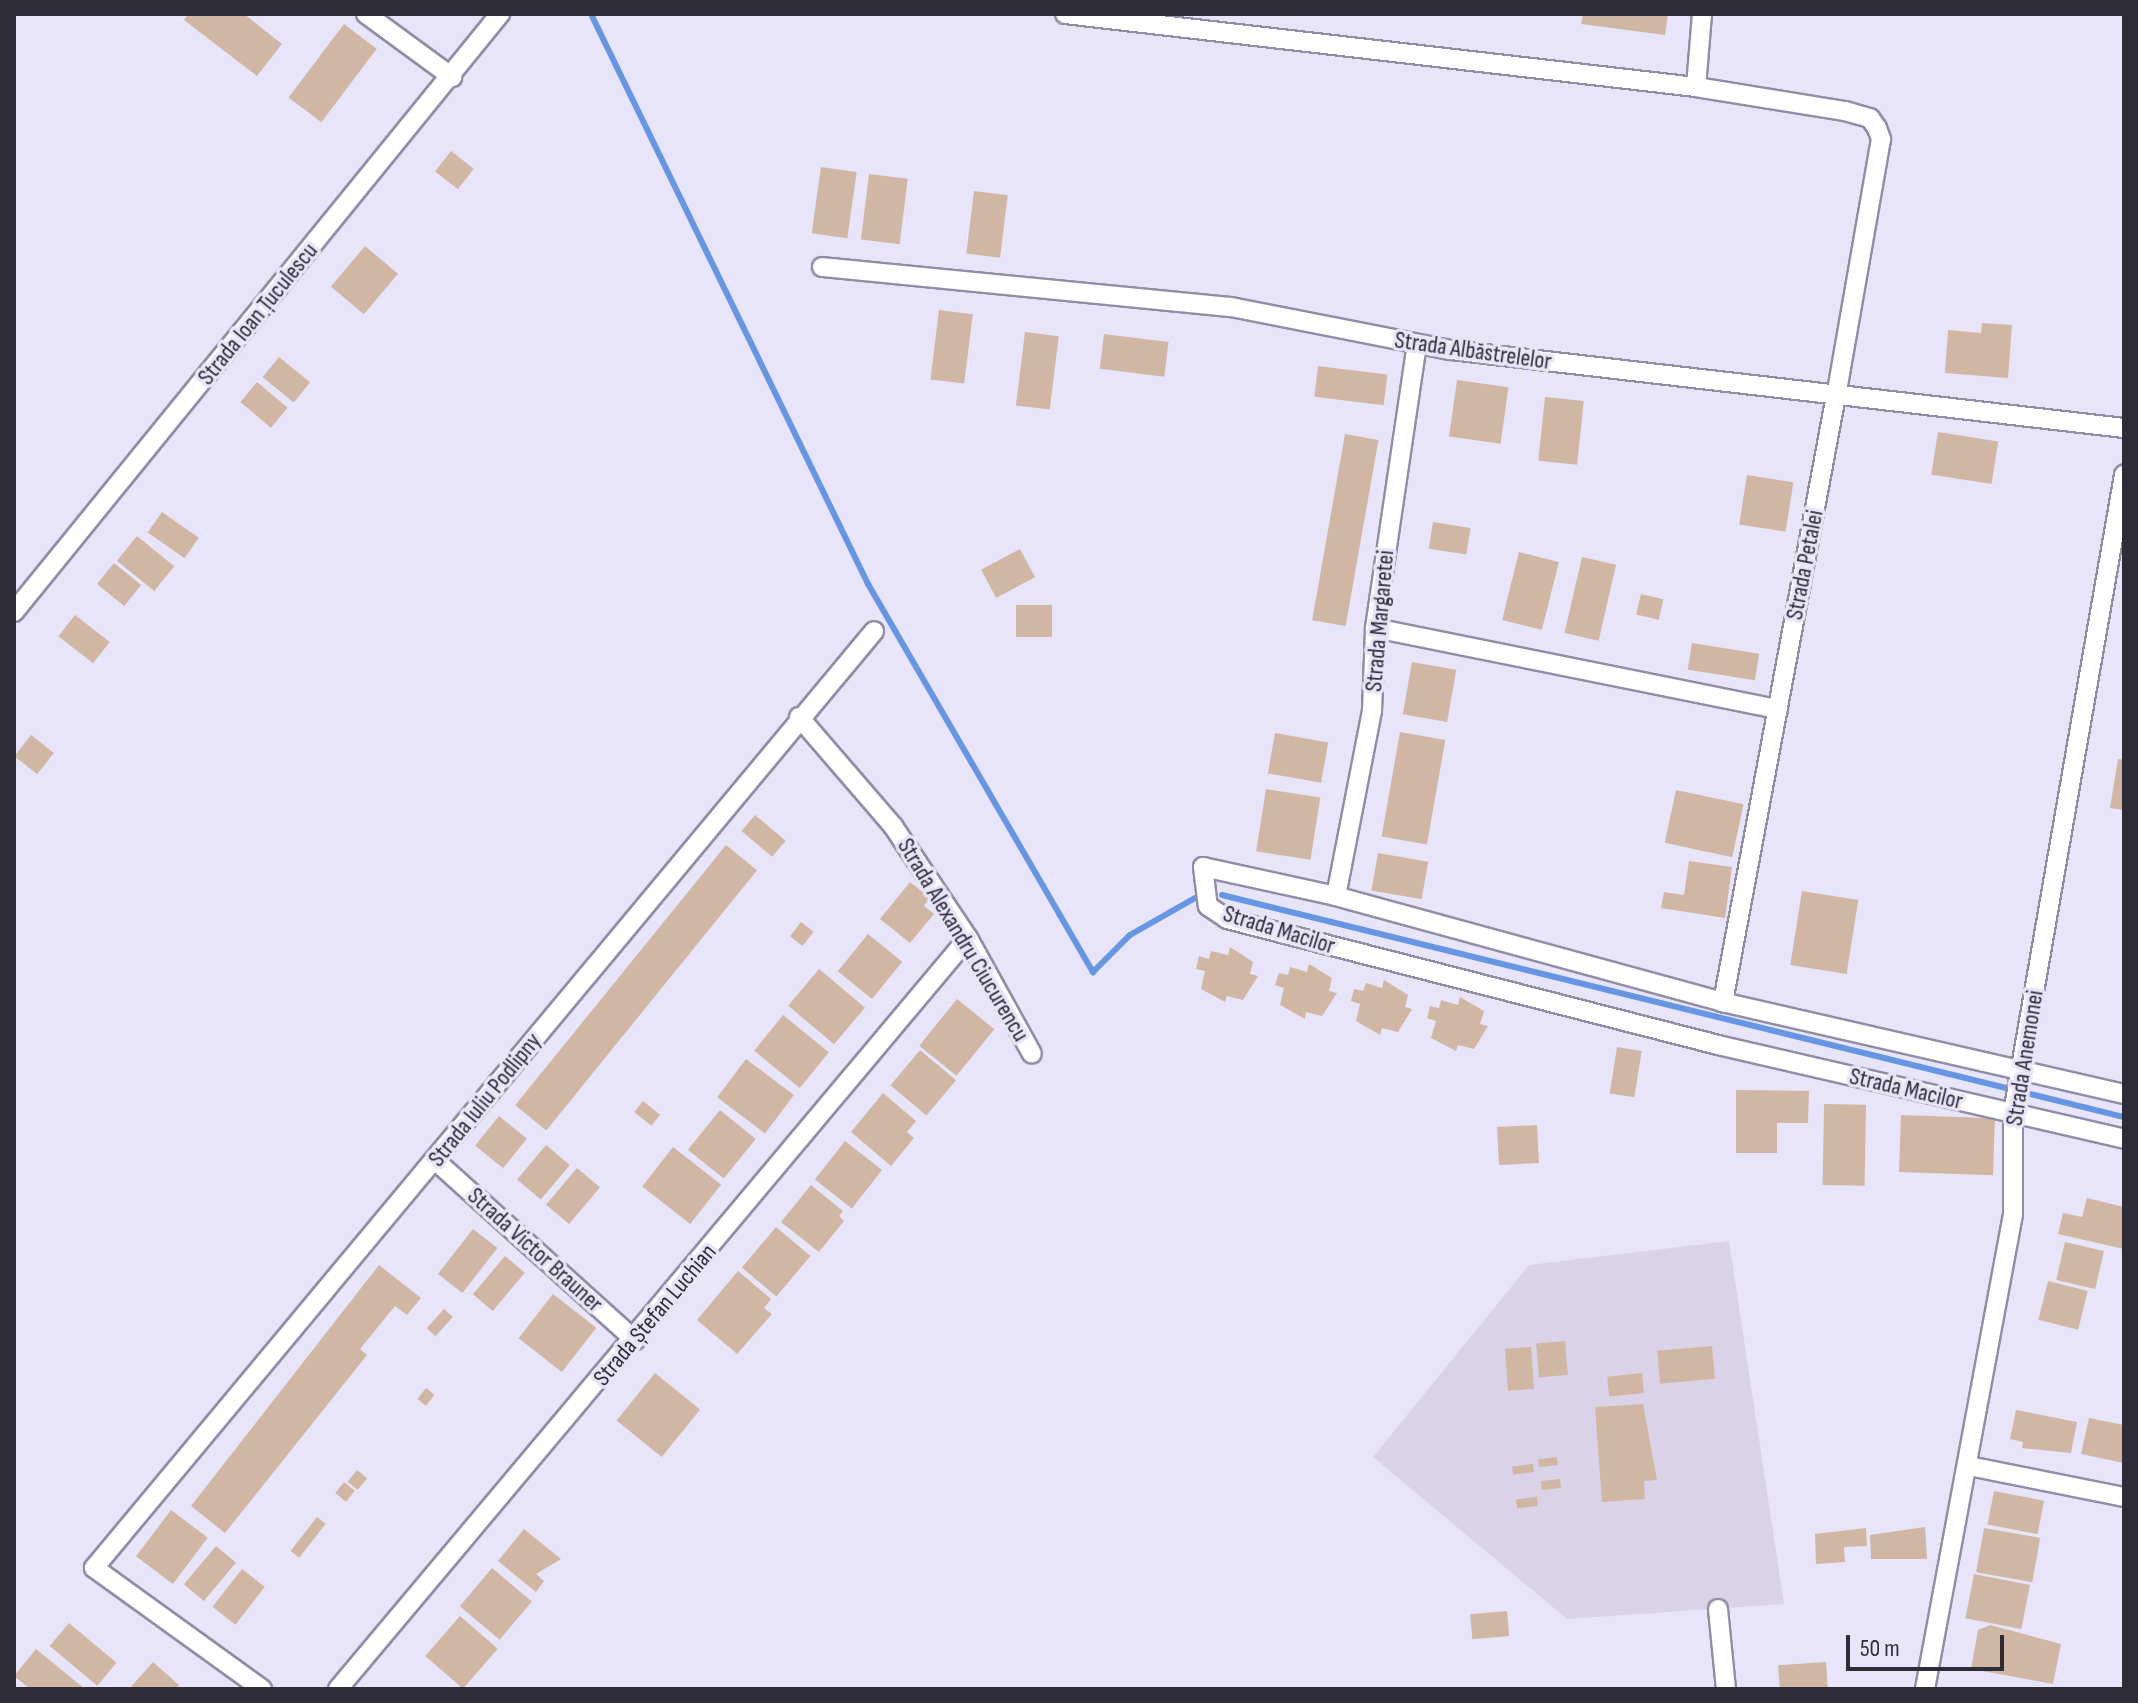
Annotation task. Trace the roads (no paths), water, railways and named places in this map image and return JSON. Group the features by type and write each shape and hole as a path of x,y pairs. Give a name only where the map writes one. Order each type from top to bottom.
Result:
{"street":[{"path":"366,14 452,77"},
{"name":"Strada Ioan Țuculescu","path":"14,612 452,77 500,14"},
{"path":"1065,14 1696,87 1702,14"},
{"name":"Strada Petalei","path":"1696,87 1845,111 1870,118 1881,139 1723,1002"},
{"name":"Strada Albăstrelelor","path":"822,267 1231,307 1417,344 1837,390 2124,428"},
{"name":"Strada Margaretei","path":"1336,896 1372,711 1375,628 1417,344"},
{"name":"Strada Anemonei","path":"1925,1689 1969,1466 2013,1214 2014,1110 2124,475"},
{"path":"1375,628 1778,709"},
{"name":"Strada Iuliu Podlipny","path":"262,1689 94,1568 436,1161 799,717 874,631"},
{"name":"Strada Alexandru Ciucurencu","path":"799,717 893,826 968,938 1032,1054"},
{"name":"Strada Macilor","path":"2124,1094 2021,1075 1723,1002 1336,896 1203,867 1208,906 1227,919 2124,1139"},
{"name":"Strada Ștefan Luchian","path":"338,1689 635,1340 968,938"},
{"name":"Strada Victor Brauner","path":"436,1161 635,1340"},
{"path":"1969,1466 2124,1497"},
{"path":"1718,1609 1726,1689"}],"waterway":[{"path":"591,14 868,584 1093,972 1130,935 1195,898"},
{"path":"1222,895 2124,1117"}]}
